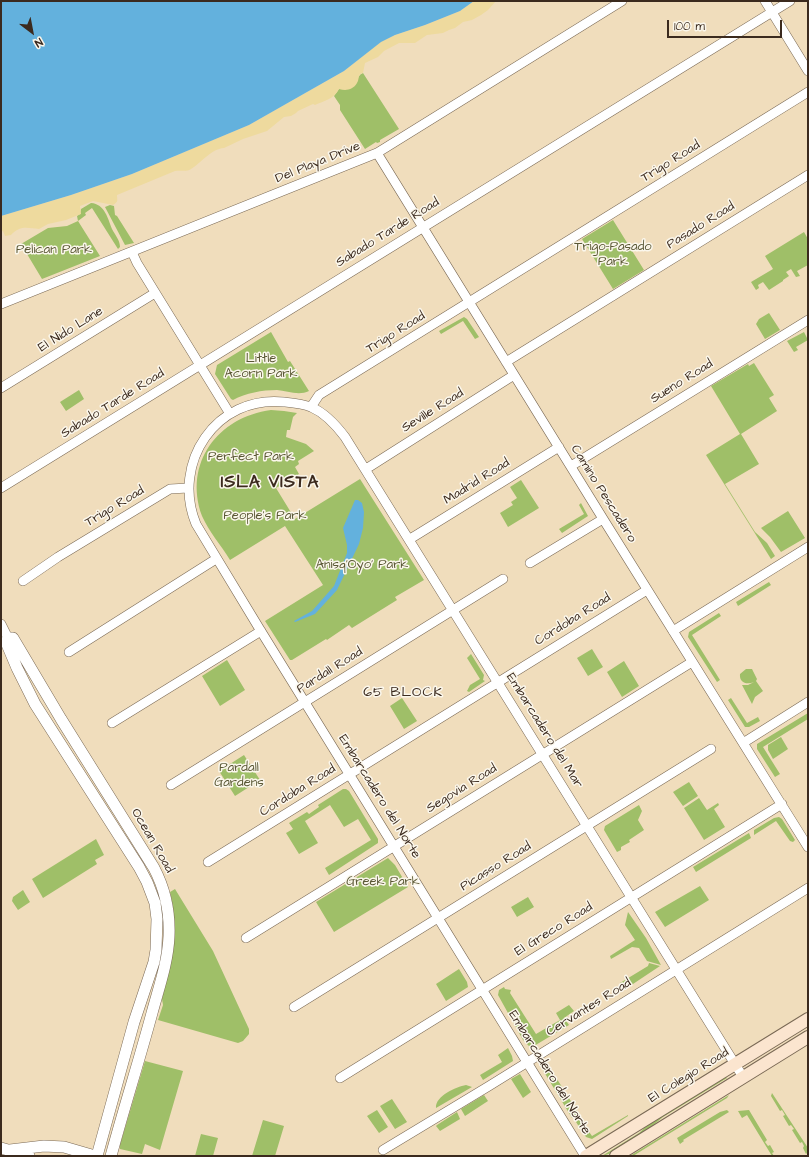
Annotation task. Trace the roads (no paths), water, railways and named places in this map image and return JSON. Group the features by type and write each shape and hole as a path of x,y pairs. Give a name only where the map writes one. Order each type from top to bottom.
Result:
{"main road":[{"name":"El Colegio Road","path":"585,1156 808,1019"},
{"path":"616,1156 808,1037"}],"street":[{"name":"Del Playa Drive","path":"1,304 377,153 622,1"},
{"path":"765,1 808,71"},
{"name":"Sabado Tarde Road","path":"1,488 790,1"},
{"name":"Trigo Road","path":"311,407 319,395 808,92"},
{"name":"Camino Pescadero","path":"377,153 808,847"},
{"name":"Pasado Road","path":"506,362 808,175"},
{"path":"132,252 155,293 230,414"},
{"name":"El Nido Lane","path":"1,388 155,293"},
{"name":"Sueno Road","path":"570,466 808,320"},
{"name":"Seville Road","path":"366,468 514,375"},
{"path":"188,488 192,463 199,446 211,430 230,414 252,405 265,402 291,403 311,407"},
{"name":"Embarcadero del Mar","path":"311,407 321,413 337,427 347,439 366,468 743,1077"},
{"name":"Madrid Road","path":"410,539 559,447"},
{"name":"Trigo Road","path":"23,581 58,557 170,489 188,488"},
{"name":"Embarcadero del Norte","path":"188,488 191,512 201,534 526,1063 585,1156"},
{"path":"530,563 603,519"},
{"path":"673,631 808,547"},
{"path":"69,652 216,559"},
{"name":"Pardall Road","path":"171,785 503,579"},
{"name":"Cordoba Road","path":"208,862 647,590"},
{"name":"Ocean Road","path":"1,624 8,638 6,642 17,668 35,704 139,867 147,882 154,903 157,919 158,935 154,962 134,1022 96,1156"},
{"path":"112,723 261,631"},
{"name":"Ocean Road","path":"8,638 13,638 61,719 154,868 160,879 166,899 169,936 166,962 111,1156"},
{"name":"Segovia Road","path":"246,938 692,662"},
{"path":"743,743 808,702"},
{"name":"Picasso Road","path":"294,1007 711,749"},
{"name":"El Greco Road","path":"340,1078 782,804"},
{"name":"Cervantes Road","path":"383,1150 808,888"},
{"path":"5,1149 44,1146 64,1147 96,1156"},
{"path":"5,1149 29,1156"}],"water":[{"path":"1,1 474,1 460,11 395,35 381,42 344,71 249,125 132,174 71,195 1,216"},
{"path":"355,500 362,503 364,512 363,528 359,544 337,590 315,614 295,622 294,621 312,611 334,586 347,553 347,545 343,528"}],"district":[{"name":"ISLA VISTA","path":"270,483"},
{"name":"65 BLOCK","path":"403,693"}],"park label":[{"name":"Pelican Park","path":"54,250"},
{"name":"Trigo-Pasado Park","path":"613,254"},
{"name":"Little Acorn Park","path":"261,366"},
{"name":"Perfect Park","path":"251,457"},
{"name":"People's Park","path":"265,516"},
{"name":"Anisq'Oyo' Park","path":"362,565"},
{"name":"Pardall Gardens","path":"239,776"},
{"name":"Greek Park","path":"383,882"}]}
